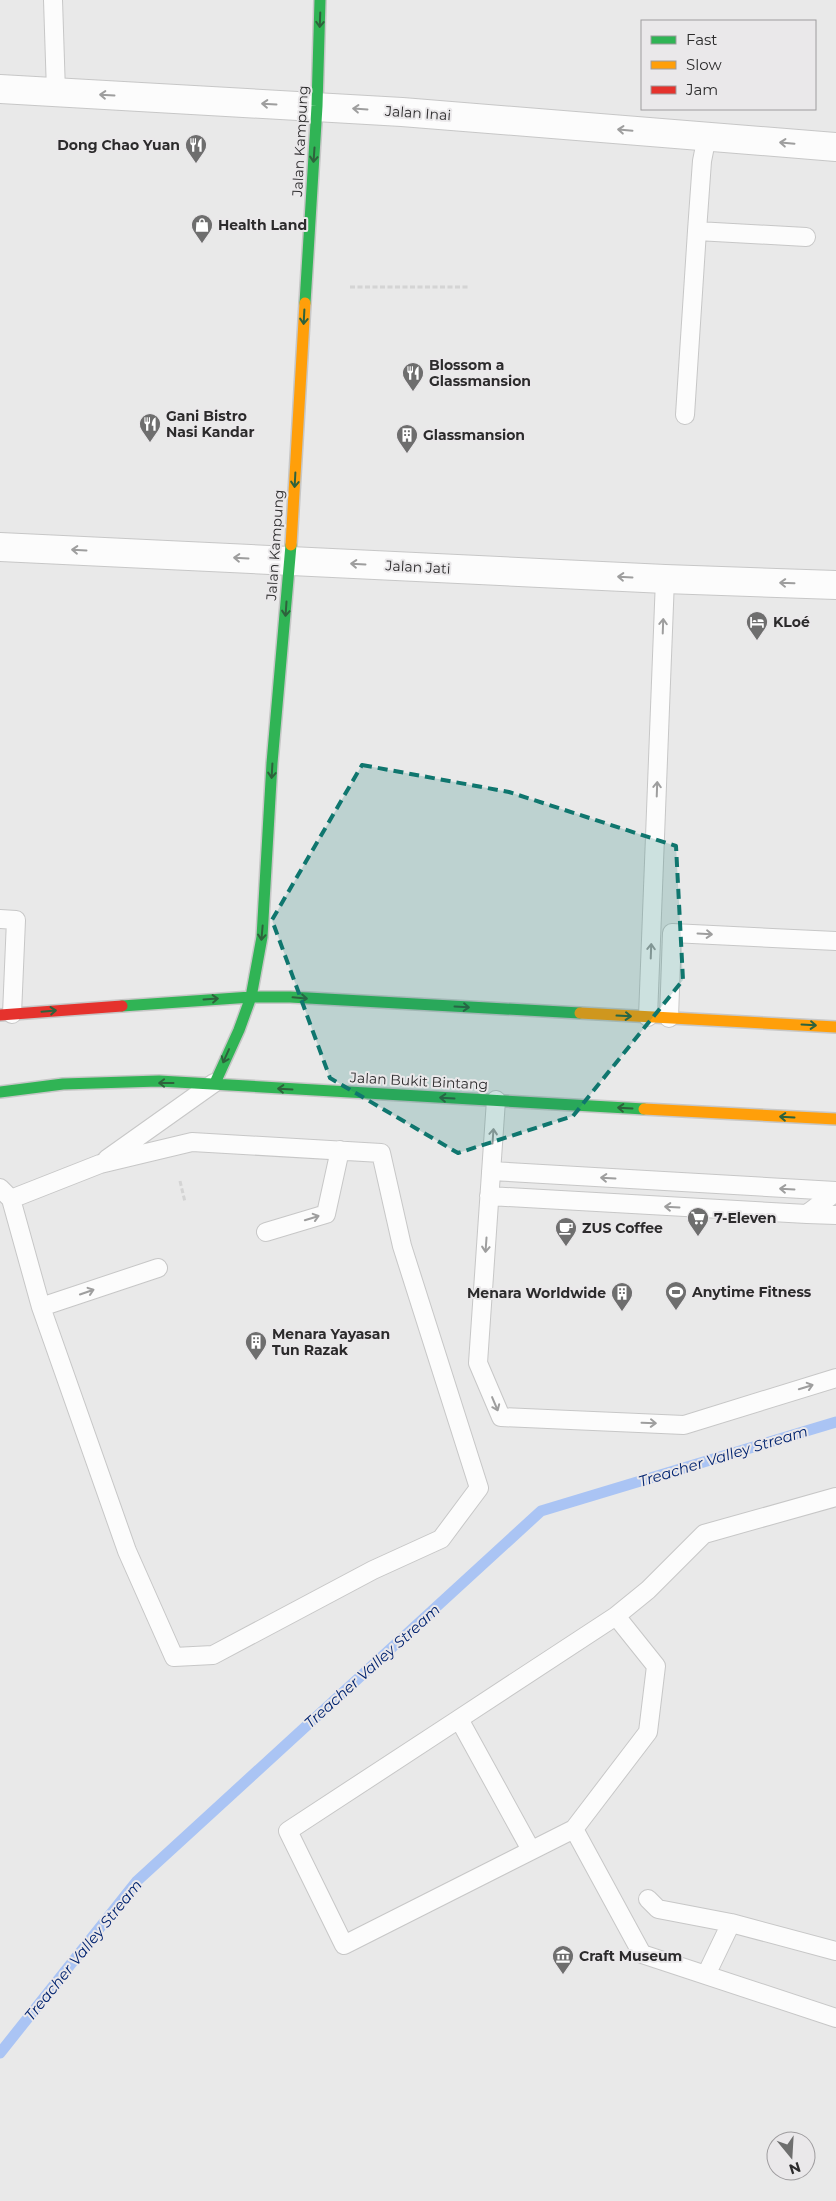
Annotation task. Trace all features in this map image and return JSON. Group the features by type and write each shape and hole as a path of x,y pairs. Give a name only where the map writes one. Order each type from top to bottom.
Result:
{"main road":[{"name":"Jalan Kampung","path":"215,1083 239,1030 251,997 262,936 272,763 290,560 318,106 320,0"},
{"path":"6,1014 251,997 290,997 836,1027"},
{"name":"Jalan Bukit Bintang","path":"0,1092 88,1082 215,1083 254,1088 836,1120"}],"street":[{"name":"Jalan Inai","path":"0,89 318,106 836,147"},
{"name":"Jalan Jati","path":"0,547 665,579 836,585"}],"lane":[{"path":"53,0 56,92"},
{"path":"685,415 702,161 706,136"},
{"path":"697,232 806,236"},
{"path":"648,1017 665,579"},
{"path":"0,919 16,920 6,1014"},
{"path":"669,1018 672,933 836,941"},
{"path":"100,1164 215,1083"},
{"path":"496,1100 478,1363 501,1417 684,1424 836,1378"},
{"path":"192,1142 340,1150 381,1153 402,1246 479,1488 441,1539 373,1570 213,1655 174,1658 128,1551 41,1307 6,1193 100,1164 192,1142"},
{"path":"266,1232 326,1214 340,1150"},
{"path":"491,1172 836,1192"},
{"path":"807,1214 836,1192"},
{"path":"489,1196 836,1215"},
{"path":"41,1307 158,1268"},
{"path":"616,1616 656,1666 648,1732 574,1829 344,1945 288,1831 616,1616 648,1590 704,1534 836,1497"},
{"path":"460,1719 531,1850"},
{"path":"574,1829 642,1954 836,2018"},
{"path":"648,1899 658,1909 731,1923 836,1951"},
{"path":"706,1975 731,1923"}],"path":[{"path":"350,287 470,287"},
{"path":"180,1181 185,1202"}],"highlighted area":[{"path":"362,765 509,792 676,846 683,980 573,1116 458,1153 330,1078 272,920"}],"waterway":[{"name":"Treacher Valley Stream","path":"0,2053 137,1881 541,1511 836,1422"}],"traffic: fast":[{"path":"305,303 317,106 320,0"},
{"path":"215,1083 239,1030 251,997 262,937 272,763 291,545"},
{"path":"122,1006 251,997 290,997 580,1013"},
{"path":"0,1092 63,1084 159,1081 644,1109"}],"traffic: slow":[{"path":"291,545 305,303"},
{"path":"580,1013 836,1027"},
{"path":"644,1109 836,1119"}],"traffic: jam":[{"path":"0,1015 122,1006"}],"place":[{"name":"Dong Chao Yuan","path":"196,164"},
{"name":"Health Land","path":"202,244"},
{"name":"Blossom a Glassmansion","path":"413,392"},
{"name":"Gani Bistro Nasi Kandar","path":"150,443"},
{"name":"Glassmansion","path":"407,454"},
{"name":"KLoé","path":"757,641"},
{"name":"7-Eleven","path":"698,1237"},
{"name":"ZUS Coffee","path":"566,1247"},
{"name":"Anytime Fitness","path":"676,1311"},
{"name":"Menara Worldwide","path":"622,1312"},
{"name":"Menara Yayasan Tun Razak","path":"256,1361"},
{"name":"Craft Museum","path":"563,1975"}]}
